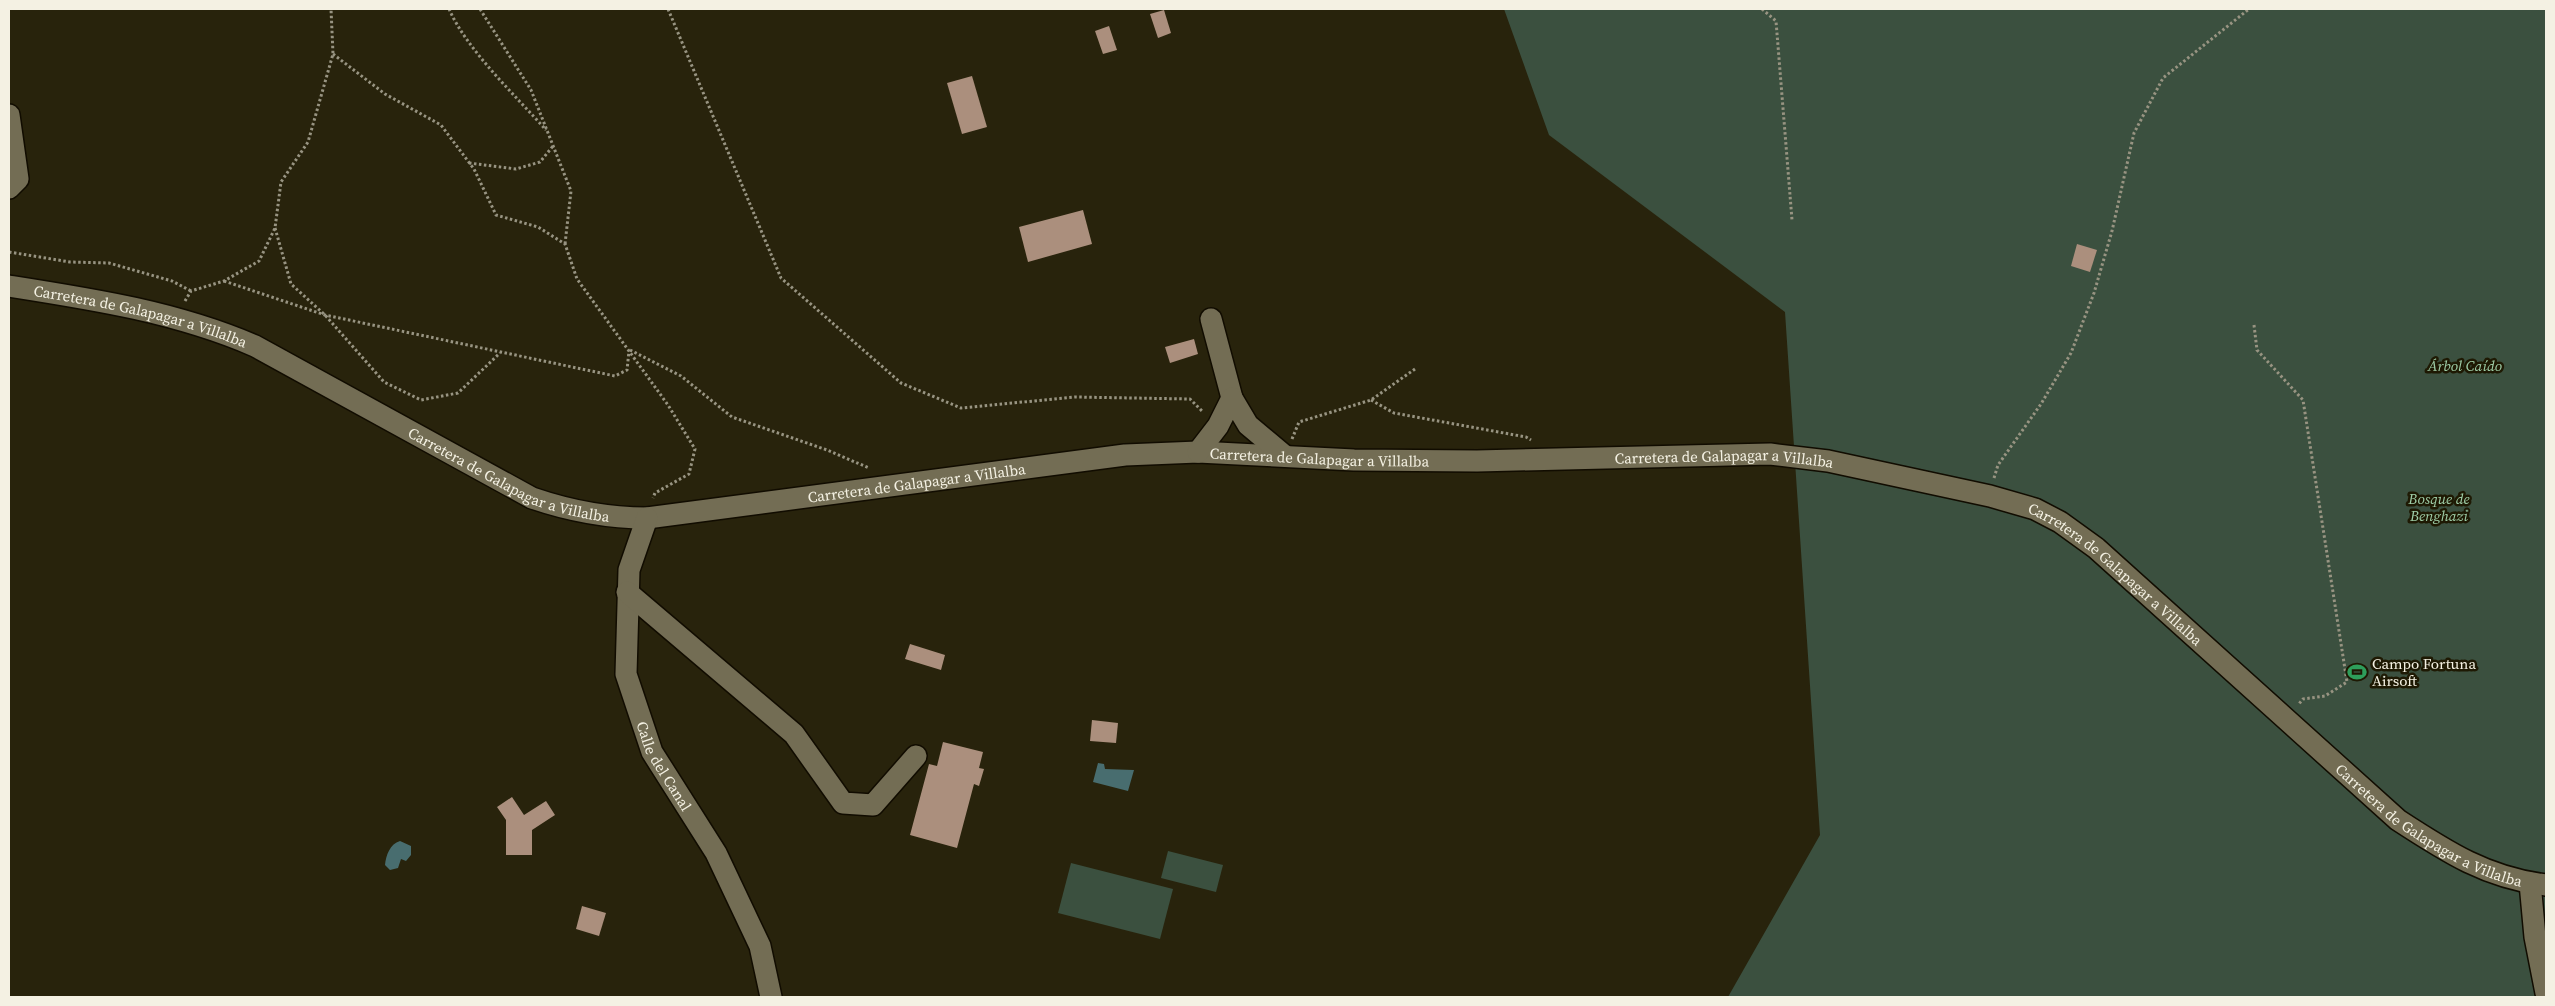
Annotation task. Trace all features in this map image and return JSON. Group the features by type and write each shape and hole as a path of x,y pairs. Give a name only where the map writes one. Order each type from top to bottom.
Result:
{"street":[{"path":"9,115 18,179 9,188"},
{"name":"Carretera de Galapagar a Villalba","path":"9,286 175,317 218,330 255,346 532,498 568,510 610,518 647,518 1126,455 1198,452 1449,461 1770,454 1828,461 1990,496 2035,510 2052,518 2096,548 2398,820 2452,856 2490,873 2538,884"},
{"path":"1211,319 1232,398 1248,425 1286,456"},
{"path":"1198,452 1218,426 1232,398"},
{"name":"Calle del Canal","path":"647,518 629,570 626,674 652,752 716,853 760,946 771,997"},
{"path":"627,592 794,734 843,803 873,804 916,756"},
{"path":"2538,884 2535,937 2546,993"}],"path":[{"path":"175,317 191,291 224,281 259,261 275,228 281,182 308,142 333,54 331,9"},
{"path":"449,9 455,23 548,132"},
{"path":"480,9 531,90 572,191 565,244 577,279 668,404 695,449 689,474 655,493 647,518"},
{"path":"668,9 781,278 901,383 961,408 1075,397 1190,399 1218,426"},
{"path":"1762,9 1776,21 1792,220"},
{"path":"1990,496 1998,465 2041,404 2071,353 2094,293 2112,231 2134,133 2163,78 2249,9"},
{"path":"333,54 385,94 441,125 469,163 496,215 538,227 565,244"},
{"path":"469,163 516,169 540,162 553,146"},
{"path":"275,228 291,284 326,315 384,382 421,400 458,393 501,352"},
{"path":"9,252 70,262 110,263 172,282 191,291"},
{"path":"224,281 326,315 615,376 627,370 630,350"},
{"path":"2254,325 2257,350 2303,400 2347,682 2325,696 2302,699 2286,719"},
{"path":"630,350 681,376 732,417 827,450 872,469"},
{"path":"1286,456 1299,422 1371,400 1415,369"},
{"path":"1371,400 1394,413 1526,437 1559,459"}],"green space":[{"path":"1504,9 2546,9 2546,997 1728,997 1820,835 1785,312 1549,135"},
{"path":"1168,851 1223,865 1216,892 1161,878"},
{"path":"1071,863 1173,889 1160,939 1058,913"}],"water":[{"path":"1098,763 1104,764 1105,769 1134,770 1128,791 1093,782"},
{"path":"400,841 411,846 411,855 406,861 401,859 398,868 390,870 385,865 388,854 391,847"}],"building":[{"path":"1164,10 1171,33 1158,38 1150,14"},
{"path":"1109,26 1117,50 1103,54 1095,31"},
{"path":"972,76 987,127 962,134 947,83"},
{"path":"1083,210 1092,244 1028,262 1019,227"},
{"path":"2077,244 2097,250 2090,272 2071,266"},
{"path":"1194,339 1198,354 1170,363 1165,347"},
{"path":"910,644 945,655 941,670 905,659"},
{"path":"1092,720 1118,723 1116,743 1090,741"},
{"path":"943,742 983,752 979,768 984,769 979,786 974,784 957,848 910,835 929,764 937,766"},
{"path":"512,797 524,815 546,801 555,815 532,830 532,855 506,855 506,820 497,807"},
{"path":"582,906 606,913 599,936 576,929"}],"place":[{"name":"Campo Fortuna Airsoft","path":"2357,672"}],"park label":[{"name":"Árbol Caído","path":"2465,365"},
{"name":"Bosque de Benghazi","path":"2439,506"}]}
